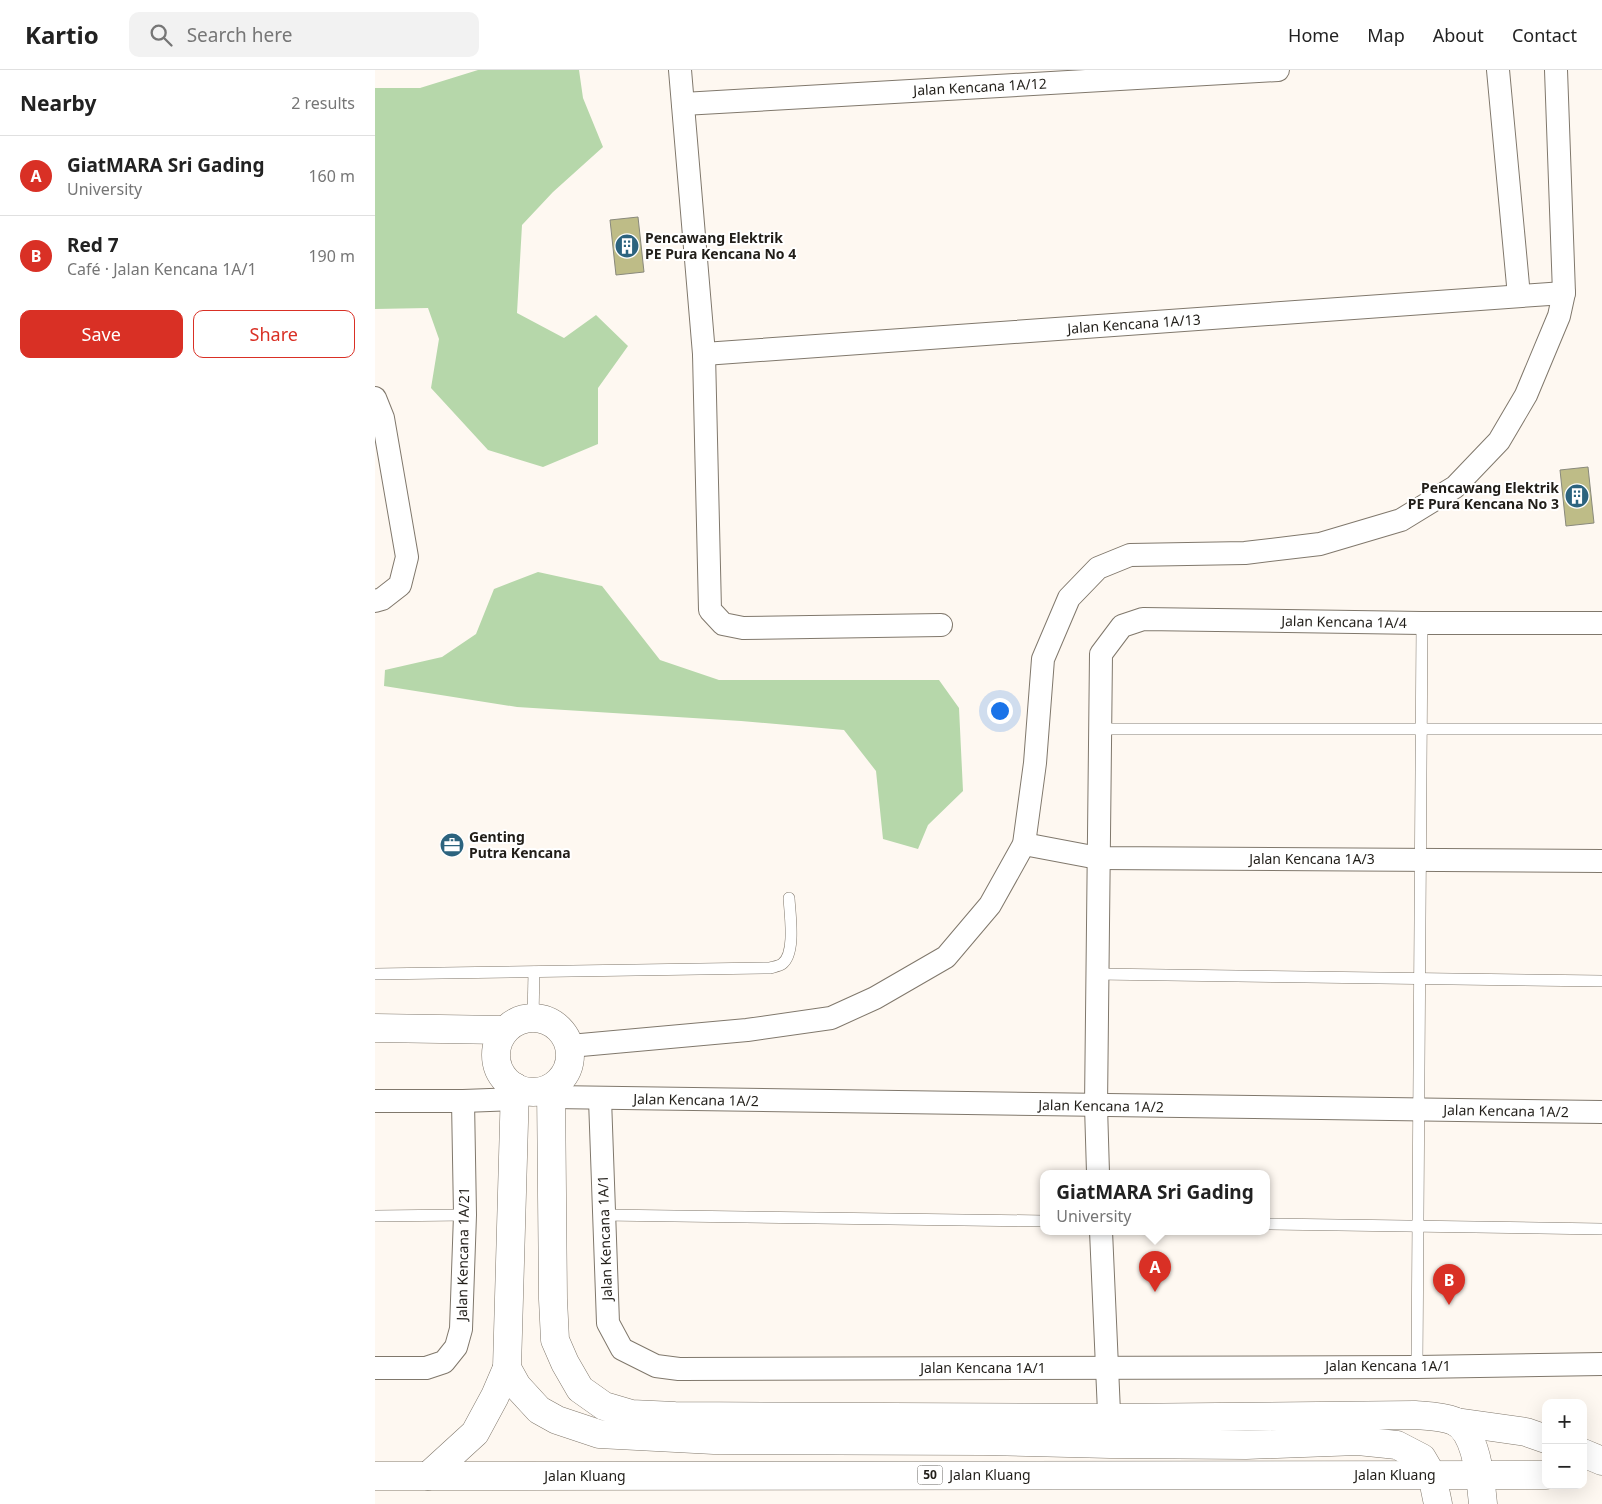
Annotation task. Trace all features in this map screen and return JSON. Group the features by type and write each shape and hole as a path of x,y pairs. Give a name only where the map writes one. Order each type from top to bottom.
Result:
{"main road":[{"path":"428,1476 475,1433 495,1396 507,1368 515,1093 501,1074 495,1057 497,1047 505,1030 513,1023 533,1017 556,1025 565,1034 570,1046 569,1066 551,1092 555,1340 565,1363 580,1389 604,1406 631,1414 1110,1431 1246,1445 1358,1441 1397,1445 1422,1458 1433,1475 1438,1504"},
{"path":"375,1028 505,1030"},
{"path":"515,1093 527,1091 551,1092"},
{"path":"507,1368 517,1386 539,1410 557,1420 599,1434 714,1440 983,1441 1110,1431 1415,1415 1441,1417 1456,1422 1526,1432 1542,1438"},
{"path":"1456,1422 1467,1432 1475,1453 1480,1475 1483,1504"},
{"path":"1587,1455 1602,1461"},
{"name":"Jalan Kluang","path":"375,1476 1542,1475"},
{"path":"1587,1475 1602,1475"}],"street":[{"path":"680,70 704,354 710,610 723,624 743,628 941,625"},
{"name":"Jalan Kencana 1A/12","path":"683,104 1278,70"},
{"path":"1498,70 1519,296"},
{"path":"570,1046 747,1030 831,1018 875,998 946,957 990,905 1024,844 1035,762 1043,659 1069,598 1098,568 1130,555 1245,553 1320,544 1401,520 1455,487 1499,441 1526,395 1559,316 1564,293 1556,70"},
{"name":"Jalan Kencana 1A/13","path":"704,354 1564,293"},
{"path":"375,398 383,418 407,557 400,585 378,600"},
{"name":"Jalan Kencana 1A/4","path":"1100,729 1101,654 1122,626 1143,619 1421,623 1602,623"},
{"path":"1098,1170 1096,1106 1100,729"},
{"name":"Jalan Kencana 1A/3","path":"1024,844 1099,858 1602,861"},
{"name":"Jalan Kencana 1A/2","path":"551,1092 600,1099 1602,1112"},
{"path":"375,1101 463,1101 515,1093"},
{"name":"Jalan Kencana 1A/1","path":"600,1099 608,1323 622,1349 656,1366 679,1369 1602,1364"},
{"name":"Jalan Kencana 1A/21","path":"375,1368 426,1368 445,1362 456,1347 461,1328 465,1215 463,1101"},
{"path":"1101,1235 1110,1431"}],"lane":[{"path":"1417,1366 1421,623"},
{"path":"1100,729 1602,729"},
{"path":"375,974 770,968 781,965 789,954 791,943 789,898"},
{"path":"533,1017 534,972"},
{"path":"1097,974 1602,981"},
{"path":"375,1216 465,1215"},
{"path":"603,1215 1040,1221"},
{"path":"1270,1224 1602,1229"}],"shaded area":[{"path":"478,70 579,70 583,98 603,147 553,192 522,225 517,313 564,338 596,315 628,346 598,388 598,444 543,467 488,450 431,388 439,339 428,308 375,309 375,88 420,88"},
{"path":"538,572 602,586 660,660 719,680 939,680 959,708 963,791 928,825 918,849 883,839 876,771 844,730 741,721 517,707 384,686 385,670 442,657 476,634 494,589"}],"building":[{"name":"Pencawang Elektrik PE Pura Kencana No 4","path":"638,217 644,272 616,275 610,220"},
{"name":"Pencawang Elektrik PE Pura Kencana No 3","path":"1588,467 1594,523 1566,526 1560,470"}],"place":[{"name":"Pencawang Elektrik PE Pura Kencana No 4","path":"627,246"},
{"name":"Pencawang Elektrik PE Pura Kencana No 3","path":"1577,496"},
{"name":"Genting Putra Kencana","path":"452,845"},
{"name":"GiatMARA Sri Gading","path":"1155,1292"},
{"name":"Red 7","path":"1449,1305"}]}
